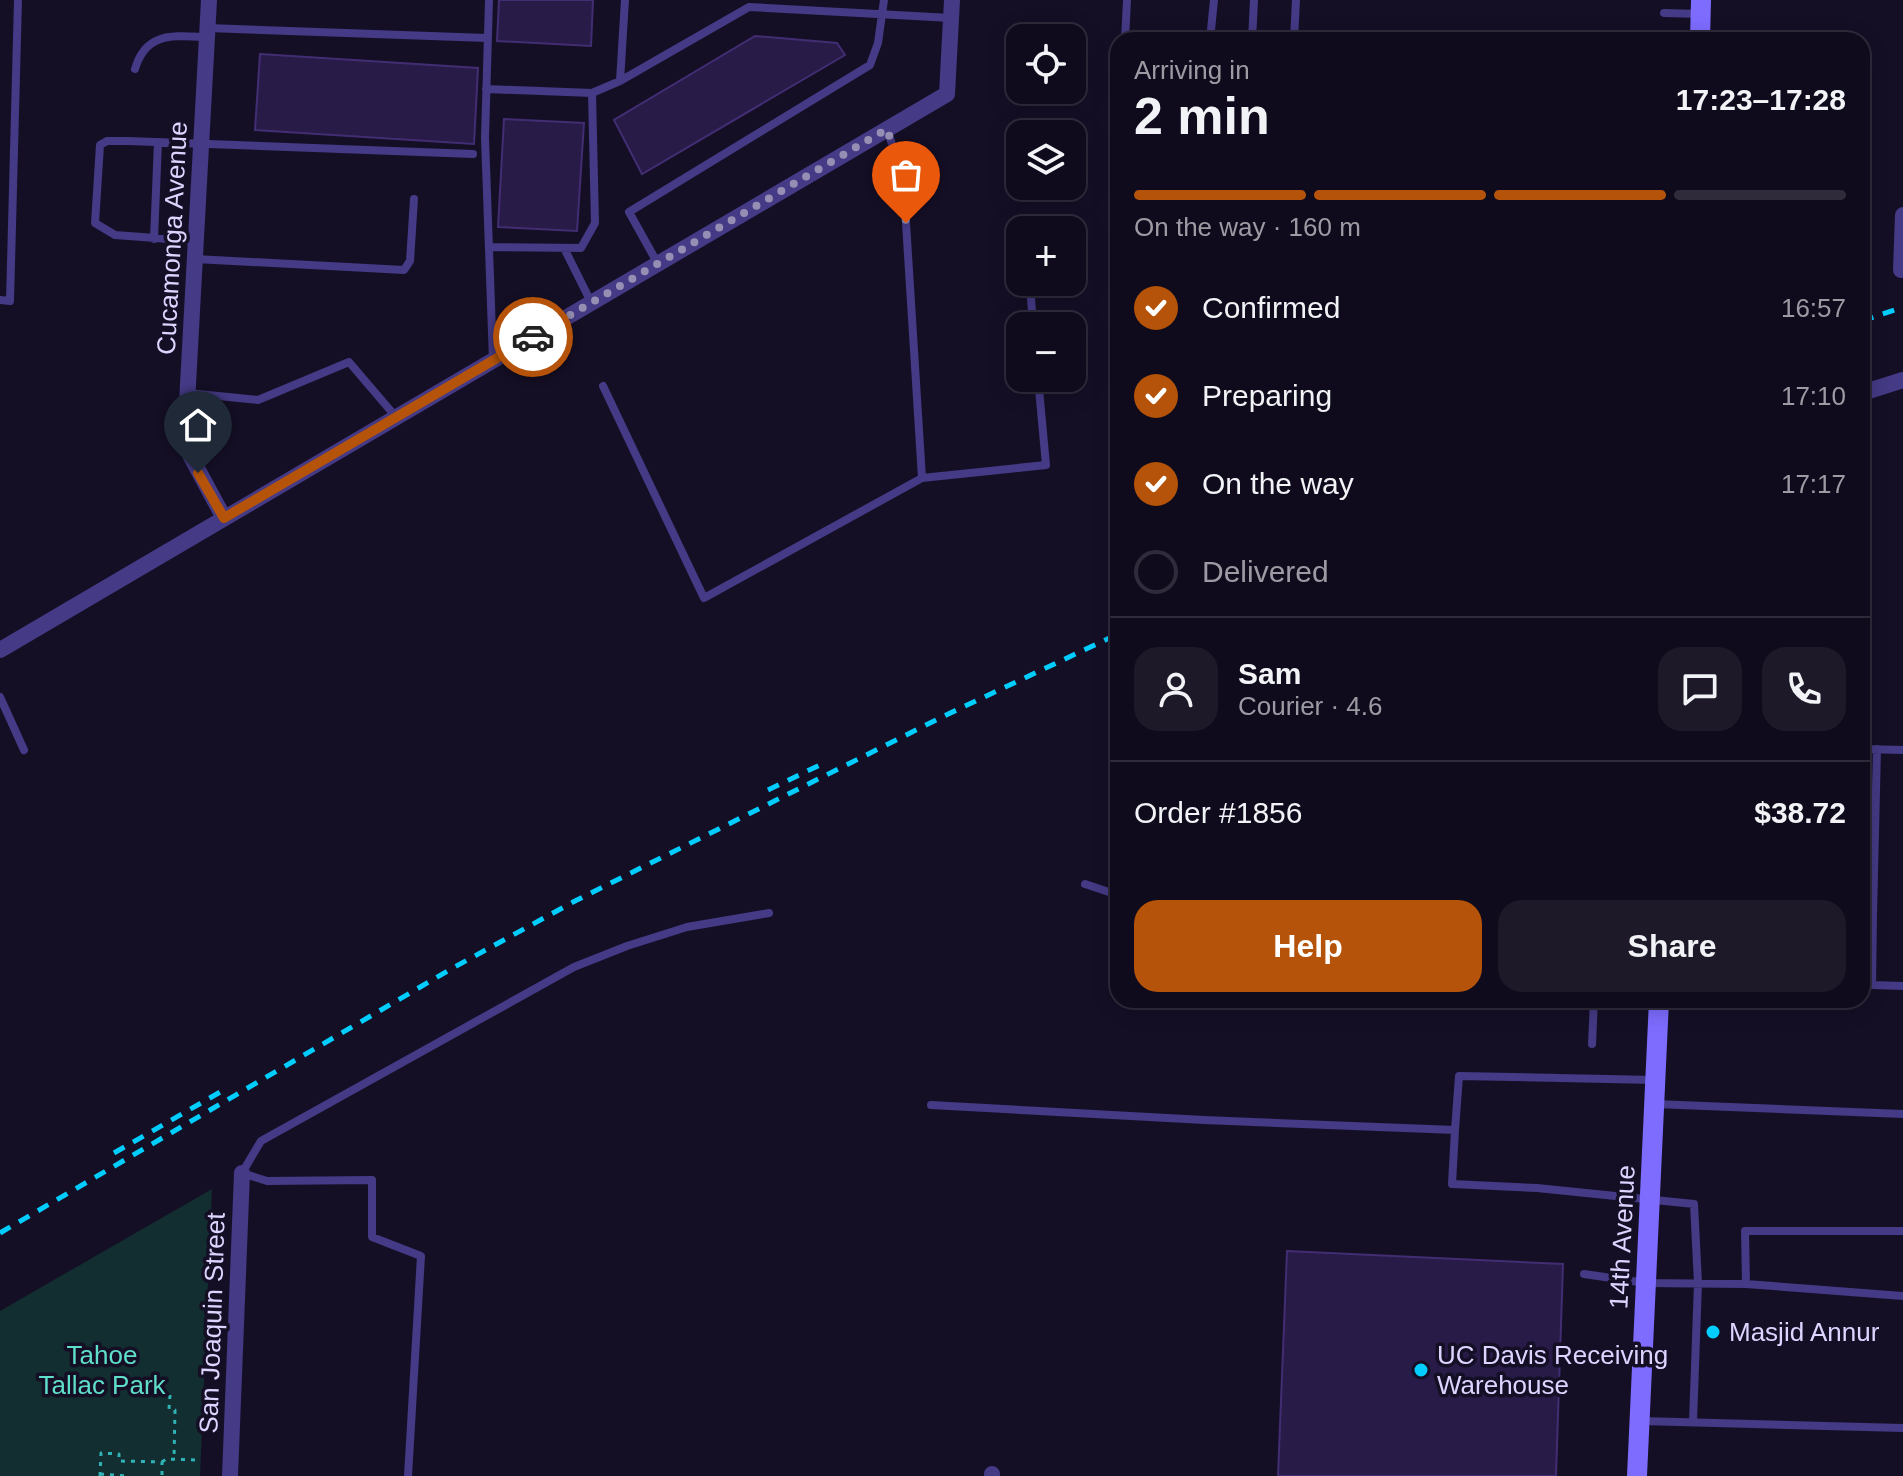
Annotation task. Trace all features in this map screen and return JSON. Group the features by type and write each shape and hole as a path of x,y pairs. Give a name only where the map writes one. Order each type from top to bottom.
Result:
{"main road":[{"path":"1700,32 1701,7"},
{"name":"14th Avenue","path":"1637,1476 1659,1008"}],"street":[{"name":"Cucamonga Avenue","path":"209,0 187,441 191,457 224,518"},
{"path":"0,650 947,94 952,0"},
{"path":"1902,270 1903,215"},
{"path":"1870,390 1903,380"},
{"name":"San Joaquin Street","path":"230,1476 242,1173"}],"lane":[{"path":"0,300 10,301 18,0"},
{"path":"489,0 486,228 491,247 493,360"},
{"path":"620,81 625,0"},
{"path":"658,264 629,212 870,65 884,0"},
{"path":"1125,32 1127,0"},
{"path":"1211,32 1214,0"},
{"path":"1252,32 1254,0"},
{"path":"1294,32 1296,0"},
{"path":"486,89 592,93 620,81 750,3 951,18"},
{"path":"1664,13 1701,7"},
{"path":"135,69 139,56 158,39 208,32 487,38"},
{"path":"491,247 581,248 595,223 592,93"},
{"path":"887,129 902,174 904,191 922,478"},
{"path":"196,241 115,235 95,223 100,145 107,141 158,142 473,154"},
{"path":"154,239 158,142"},
{"path":"195,259 404,270 410,261 414,199"},
{"path":"564,248 591,303"},
{"path":"188,393 258,400 349,362 396,417"},
{"path":"603,386 704,598 922,478 1046,465 1039,392"},
{"path":"0,697 24,750"},
{"path":"1870,749 1903,750"},
{"path":"1877,749 1872,985 1903,986"},
{"path":"1085,884 1110,892"},
{"path":"408,1476 421,1256 372,1237 372,1180 267,1181 242,1173 261,1141 574,967 687,927 769,913"},
{"path":"1592,1044 1594,1008"},
{"path":"1655,1080 1459,1076 1452,1184 1537,1188 1694,1204 1698,1283 1693,1422"},
{"path":"1654,1104 1903,1114"},
{"path":"931,1105 1455,1130"},
{"path":"1746,1284 1745,1231 1903,1231"},
{"path":"1584,1274 1646,1283 1746,1284 1903,1296"},
{"path":"1640,1421 1903,1428"}],"path":[{"path":"170,1395 169,1409 175,1410 174,1459"},
{"path":"128,1476 100,1475 101,1453 119,1454 119,1461 198,1460"},
{"path":"162,1462 162,1476"}],"green space":[{"name":"Tahoe Tallac Park","path":"212,1189 200,1476 0,1476 0,1311"}],"building":[{"path":"499,0 593,0 591,46 497,41"},
{"path":"755,36 837,43 845,55 642,174 614,120"},
{"path":"260,54 478,68 474,144 255,130"},
{"path":"504,119 584,123 577,231 498,227"},
{"name":"UC Davis Receiving Warehouse","path":"1287,1251 1563,1264 1556,1476 1278,1476"}],"railway":[{"path":"1870,318 1903,307"},
{"path":"0,1233 451,969 575,901 944,716 1110,638"},
{"path":"768,790 826,762"},
{"path":"114,1153 222,1091"}],"way so far":[{"path":"533,337 887,129 902,174 906,223"}],"place":[{"name":"Masjid Annur","path":"1713,1332"},
{"name":"UC Davis Receiving Warehouse","path":"1421,1370"}],"route":[{"path":"198,473 224,518 533,337"}]}
